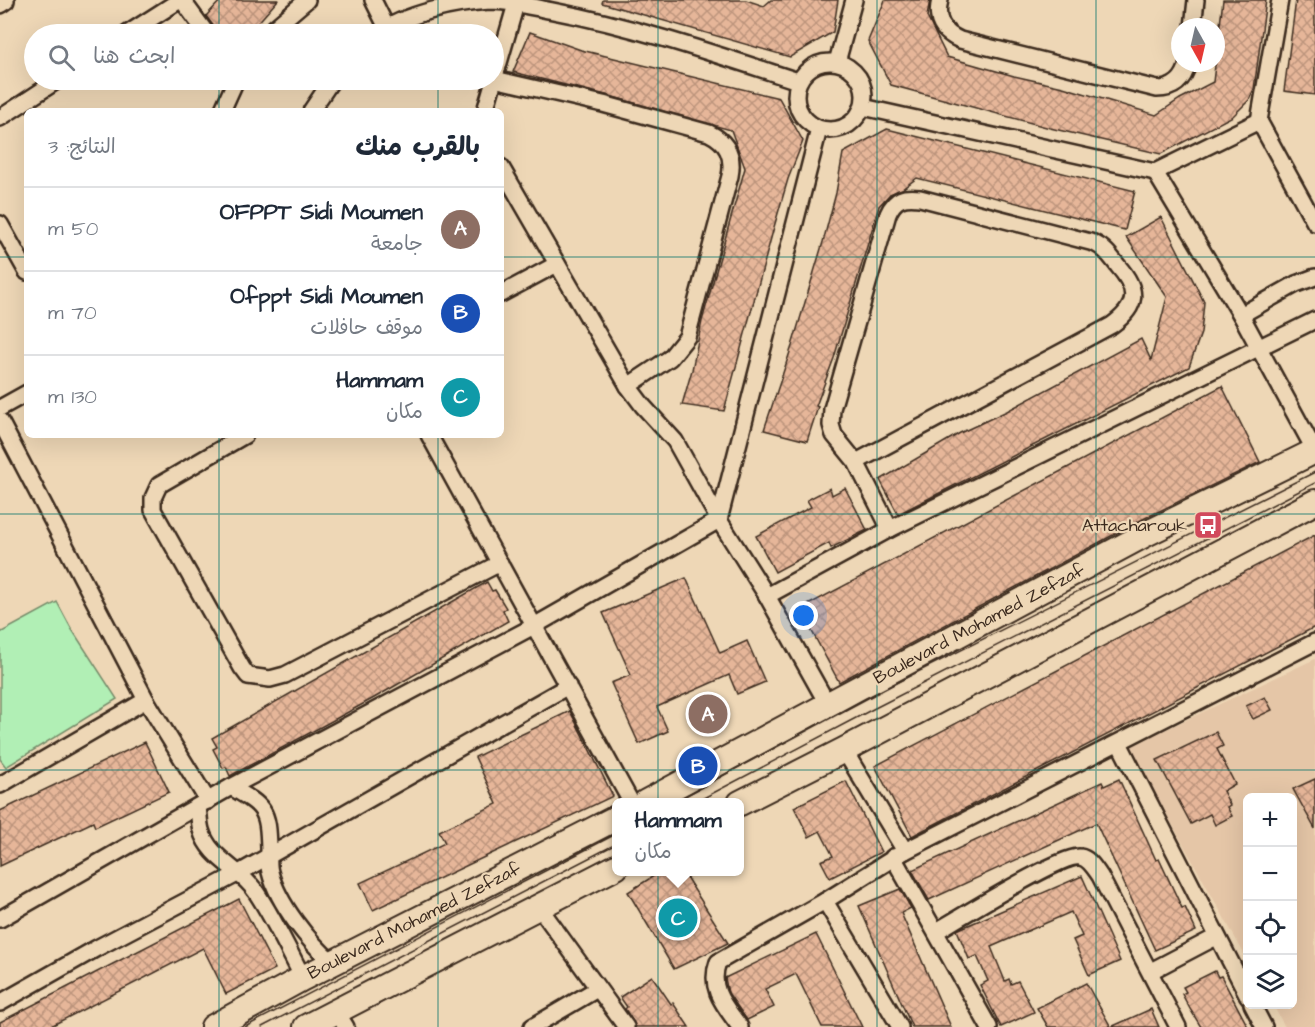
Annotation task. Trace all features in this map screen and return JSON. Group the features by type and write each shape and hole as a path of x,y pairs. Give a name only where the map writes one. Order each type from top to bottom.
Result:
{"main road":[{"name":"Boulevard Mohamed Zefzaf","path":"654,798 1148,533 1315,451"},
{"path":"744,801 1312,510"},
{"name":"Boulevard Mohamed Zefzaf","path":"213,1027 303,978 612,820"},
{"path":"306,1027 341,1019 539,907 612,869"}],"street":[{"path":"143,24 181,0 199,24"},
{"path":"279,24 307,0"},
{"path":"373,0 380,24"},
{"path":"837,62 854,0"},
{"path":"940,0 937,10 940,24 951,36 960,40 1157,88 1176,84 1185,72"},
{"path":"1193,18 1196,0"},
{"path":"1280,0 1259,121 1315,223"},
{"path":"399,24 433,10 491,1 516,4 582,16 673,41 798,81"},
{"path":"504,45 516,4"},
{"path":"837,62 856,74 862,84 864,95 862,107 853,122 845,127 828,131 819,129 803,119 798,110 795,92 798,81 805,71 815,65 837,62"},
{"path":"504,81 709,132 728,150 731,159 730,176 687,337 670,358 628,386"},
{"path":"0,118 43,90"},
{"path":"223,108 231,90"},
{"path":"313,108 325,90"},
{"path":"486,108 491,90"},
{"path":"862,107 1155,172 1259,121"},
{"path":"0,919 231,787 534,626 719,520 819,129"},
{"path":"504,172 628,386 675,441 719,520 767,596 828,705"},
{"path":"1155,172 1241,315 1315,451"},
{"path":"856,462 1112,325 1131,305 1133,291 1129,278 1105,250 1094,243 920,198 904,197 894,203 888,214 831,414 834,435 856,462 890,529"},
{"path":"0,224 24,267"},
{"path":"504,292 557,264"},
{"path":"1241,315 1296,284 1315,277"},
{"path":"767,596 890,529 1315,320"},
{"path":"0,408 24,395"},
{"path":"0,421 203,804 201,830 211,849 239,873 259,897 303,978"},
{"path":"240,438 159,485 153,498 153,510 248,676 270,679 285,675 500,563"},
{"path":"431,438 629,798"},
{"path":"740,1027 715,988 715,971 718,962 825,901 899,854 1315,642"},
{"path":"0,1003 97,948 239,873 567,686"},
{"path":"0,785 146,700"},
{"path":"1119,743 1243,987"},
{"path":"844,750 989,1027"},
{"path":"231,787 264,810 268,823 270,875 307,938 333,963"},
{"path":"937,931 1019,883 1071,857 1079,856 1088,861 1100,876 1178,1027"},
{"path":"825,901 900,1027"},
{"path":"539,907 626,1027"},
{"path":"1151,971 1216,937"},
{"path":"532,1027 597,989"},
{"path":"1254,1009 1264,1027"}],"shaded area":[{"path":"1315,659 1315,1027 1285,1027 1275,1009 1297,1009 1297,793 1243,793 1243,952 1129,747"}],"green space":[{"path":"57,602 117,699 6,767 0,759 0,633"}],"building":[{"path":"221,0 278,0 257,24 212,24 206,16"},
{"path":"603,0 746,0 764,6 771,0 838,0 833,32 790,57 602,3"},
{"path":"885,0 930,0 927,17 947,57 1063,87 1156,115 1180,99 1213,82 1214,72 1225,72 1225,18 1221,18 1223,0 1266,0 1254,89 1249,100 1233,116 1161,154 1050,128 891,85 868,41"},
{"path":"1296,0 1315,0 1315,95 1284,91"},
{"path":"530,32 581,50 779,98 803,141 788,179 724,411 682,405 702,321 745,168 731,130 513,72"},
{"path":"887,129 1135,191 1125,230 917,178 902,189 890,194 879,206 807,441 764,430 823,242 836,193 843,153"},
{"path":"1161,217 1204,302 1201,333 1189,367 898,514 880,480 960,433 1007,411 1141,339 1151,360 1167,297 1126,237"},
{"path":"1222,386 1260,462 1141,520 839,682 800,609"},
{"path":"830,488 832,495 845,488 867,530 831,548 829,543 775,572 756,536 811,507 807,500"},
{"path":"1315,535 1315,627 912,836 875,766"},
{"path":"686,578 720,653 747,641 765,682 737,694 729,675 657,707 668,731 639,744 611,683 631,675 603,613"},
{"path":"487,582 506,608 503,610 508,621 374,698 230,776 226,767 223,768 213,749 217,747 212,738"},
{"path":"1265,697 1272,710 1253,719 1246,706"},
{"path":"570,711 613,796 373,910 360,883 445,843 439,831 497,804 475,757"},
{"path":"1216,732 1223,746 1217,749 1235,784 1223,791 1230,805 1227,807 1232,816 1215,825 1210,814 1191,824 1157,760"},
{"path":"145,742 169,792 95,827 93,822 0,866 0,811"},
{"path":"1119,779 1156,860 1159,859 1182,908 1185,907 1196,931 1155,950 1096,823 929,900 912,870 1102,782 1104,786"},
{"path":"1315,779 1315,829 1297,793 1293,789"},
{"path":"846,781 881,852 830,878 821,861 833,856 820,831 809,837 794,807"},
{"path":"654,876 686,876 728,943 674,969 628,892"},
{"path":"1082,876 1120,961 1089,975 1073,940 1082,936 1071,912 991,947 1005,981 1009,979 1011,984 1018,981 1034,1012 1001,1027 980,985 988,981 977,956 969,959 957,930"},
{"path":"900,889 911,908 901,913 951,1027 912,1027 859,906"},
{"path":"239,899 275,969 226,994 203,948 49,1027 0,1027 0,1022"},
{"path":"816,934 862,1027 822,1027 796,974 765,989 774,1007 747,1020 728,993 725,978"},
{"path":"1215,971 1218,977 1221,976 1248,1027 1201,1027 1190,1009 1182,994 1186,992 1183,987"},
{"path":"652,976 689,1027 636,1027 620,997"},
{"path":"1086,983 1111,1027 1048,1027 1037,1008"},
{"path":"1151,1009 1159,1027 1111,1027"}],"tram line":[{"path":"681,798 866,698 1315,472"},
{"path":"704,798 1315,483"},
{"path":"245,1027 612,836"},
{"path":"262,1027 612,846"}],"place":[{"name":"Attacharouk","path":"1208,525"},
{"name":"OFPPT Sidi Moumen","path":"708,714"},
{"name":"Ofppt Sidi Moumen","path":"698,766"},
{"name":"Hammam","path":"678,918"}]}
